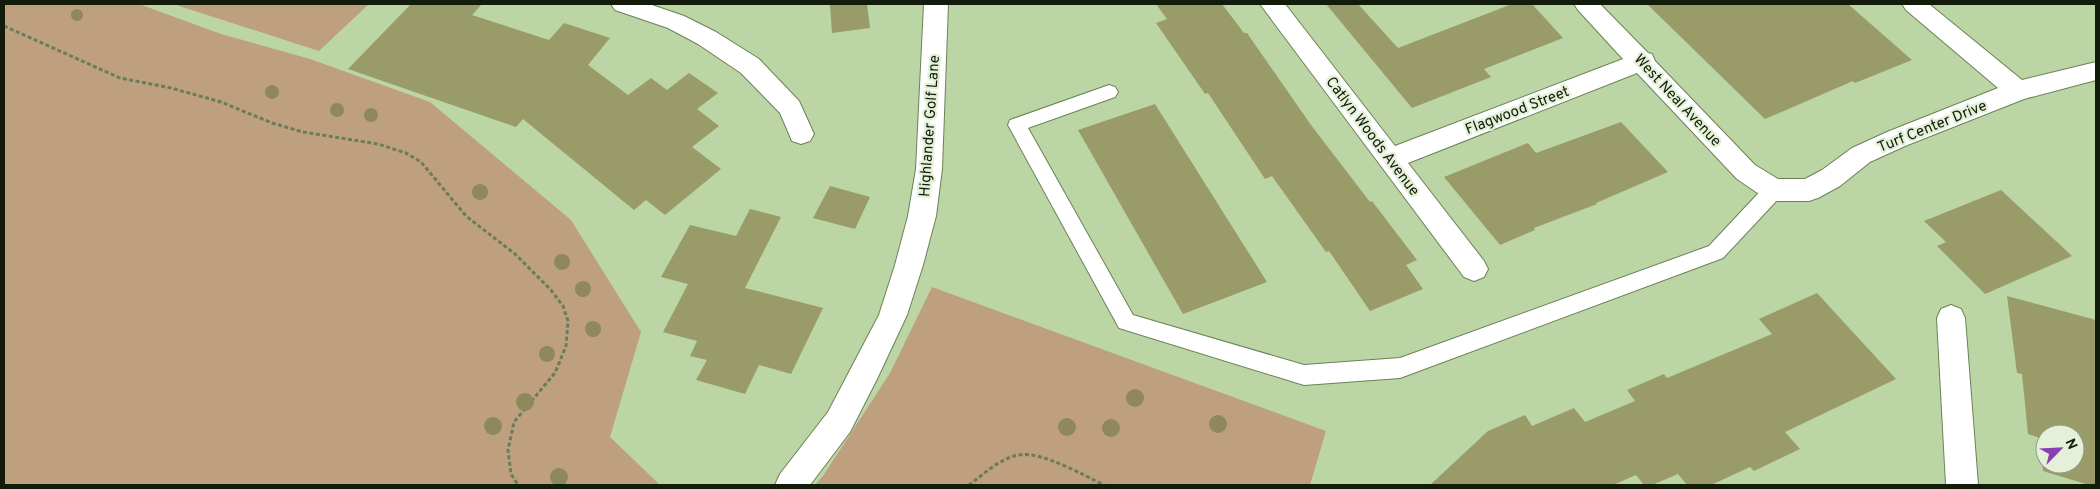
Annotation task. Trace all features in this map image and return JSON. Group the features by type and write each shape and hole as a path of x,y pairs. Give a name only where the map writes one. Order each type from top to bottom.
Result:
{"street":[{"name":"Highlander Golf Lane","path":"791,485 839,422 867,370 893,315 909,265 922,216 929,169 936,4"},
{"name":"Catlyn Woods Avenue","path":"1272,4 1474,269"},
{"name":"West Neal Avenue","path":"1586,4 1643,61 1746,172 1774,190"},
{"path":"1914,4 2018,91"},
{"path":"635,6 676,22 707,38 750,66 790,108 801,134"},
{"name":"Flagwood Street","path":"1391,159 1643,61"},
{"name":"Turf Center Drive","path":"1774,190 1809,190 1831,178 1861,155 1896,139 2018,91 2096,71"},
{"path":"1952,318 1962,485"}],"lane":[{"path":"1109,92 1017,124 1126,322 1304,376 1400,368 1716,252 1774,190"}],"path":[{"path":"4,26 120,78 171,88 221,102 272,123 303,132 378,144 406,153 421,162 466,216 515,254 551,290 563,306 568,321 566,346 555,373 514,422 508,450 512,474 518,485"},
{"path":"969,485 998,462 1022,454 1050,461 1104,485"}],"shaded area":[{"path":"4,4 139,4 221,34 310,59 430,102 571,220 641,332 610,437 660,485 4,485"},
{"path":"173,4 369,4 319,51"},
{"path":"932,287 1326,431 1310,485 815,485 823,476 890,373"}],"building":[{"path":"411,4 482,4 472,15 549,40 564,23 610,38 588,65 628,95 651,78 667,90 689,73 718,93 697,109 719,126 692,147 721,169 665,215 646,200 634,210 523,119 516,127 348,69"},
{"path":"830,4 867,4 870,28 832,33"},
{"path":"1156,4 1222,4 1244,33 1247,33 1311,125 1417,260 1406,265 1423,289 1370,311 1329,251 1326,252 1272,176 1265,179 1208,93 1205,94 1156,23 1167,19"},
{"path":"1326,4 1358,4 1398,48 1512,4 1532,4 1563,38 1484,69 1491,77 1412,108"},
{"path":"1647,4 1848,4 1912,60 1855,83 1853,81 1765,119"},
{"path":"1155,104 1267,282 1183,314 1078,130"},
{"path":"1621,122 1668,172 1597,204 1534,228 1535,230 1500,245 1444,177 1528,143 1536,153"},
{"path":"830,186 870,197 855,229 813,218"},
{"path":"2001,190 2072,256 1985,294 1937,246 1946,242 1924,221"},
{"path":"750,209 781,217 745,288 823,308 791,374 759,365 745,394 696,380 707,360 690,356 697,341 663,332 688,284 661,277 690,225 736,236"},
{"path":"1817,293 1896,379 1785,432 1800,449 1754,471 1750,467 1711,485 1687,485 1678,474 1652,485 1644,485 1636,475 1613,485 1430,485 1488,431 1525,415 1532,426 1574,408 1585,422 1635,401 1627,390 1664,374 1667,378 1772,334 1759,319"},
{"path":"2007,296 2096,320 2096,485 2089,485 2053,474 2085,474 2085,424 2035,424 2035,436 2028,434 2022,374 2017,373"}]}
